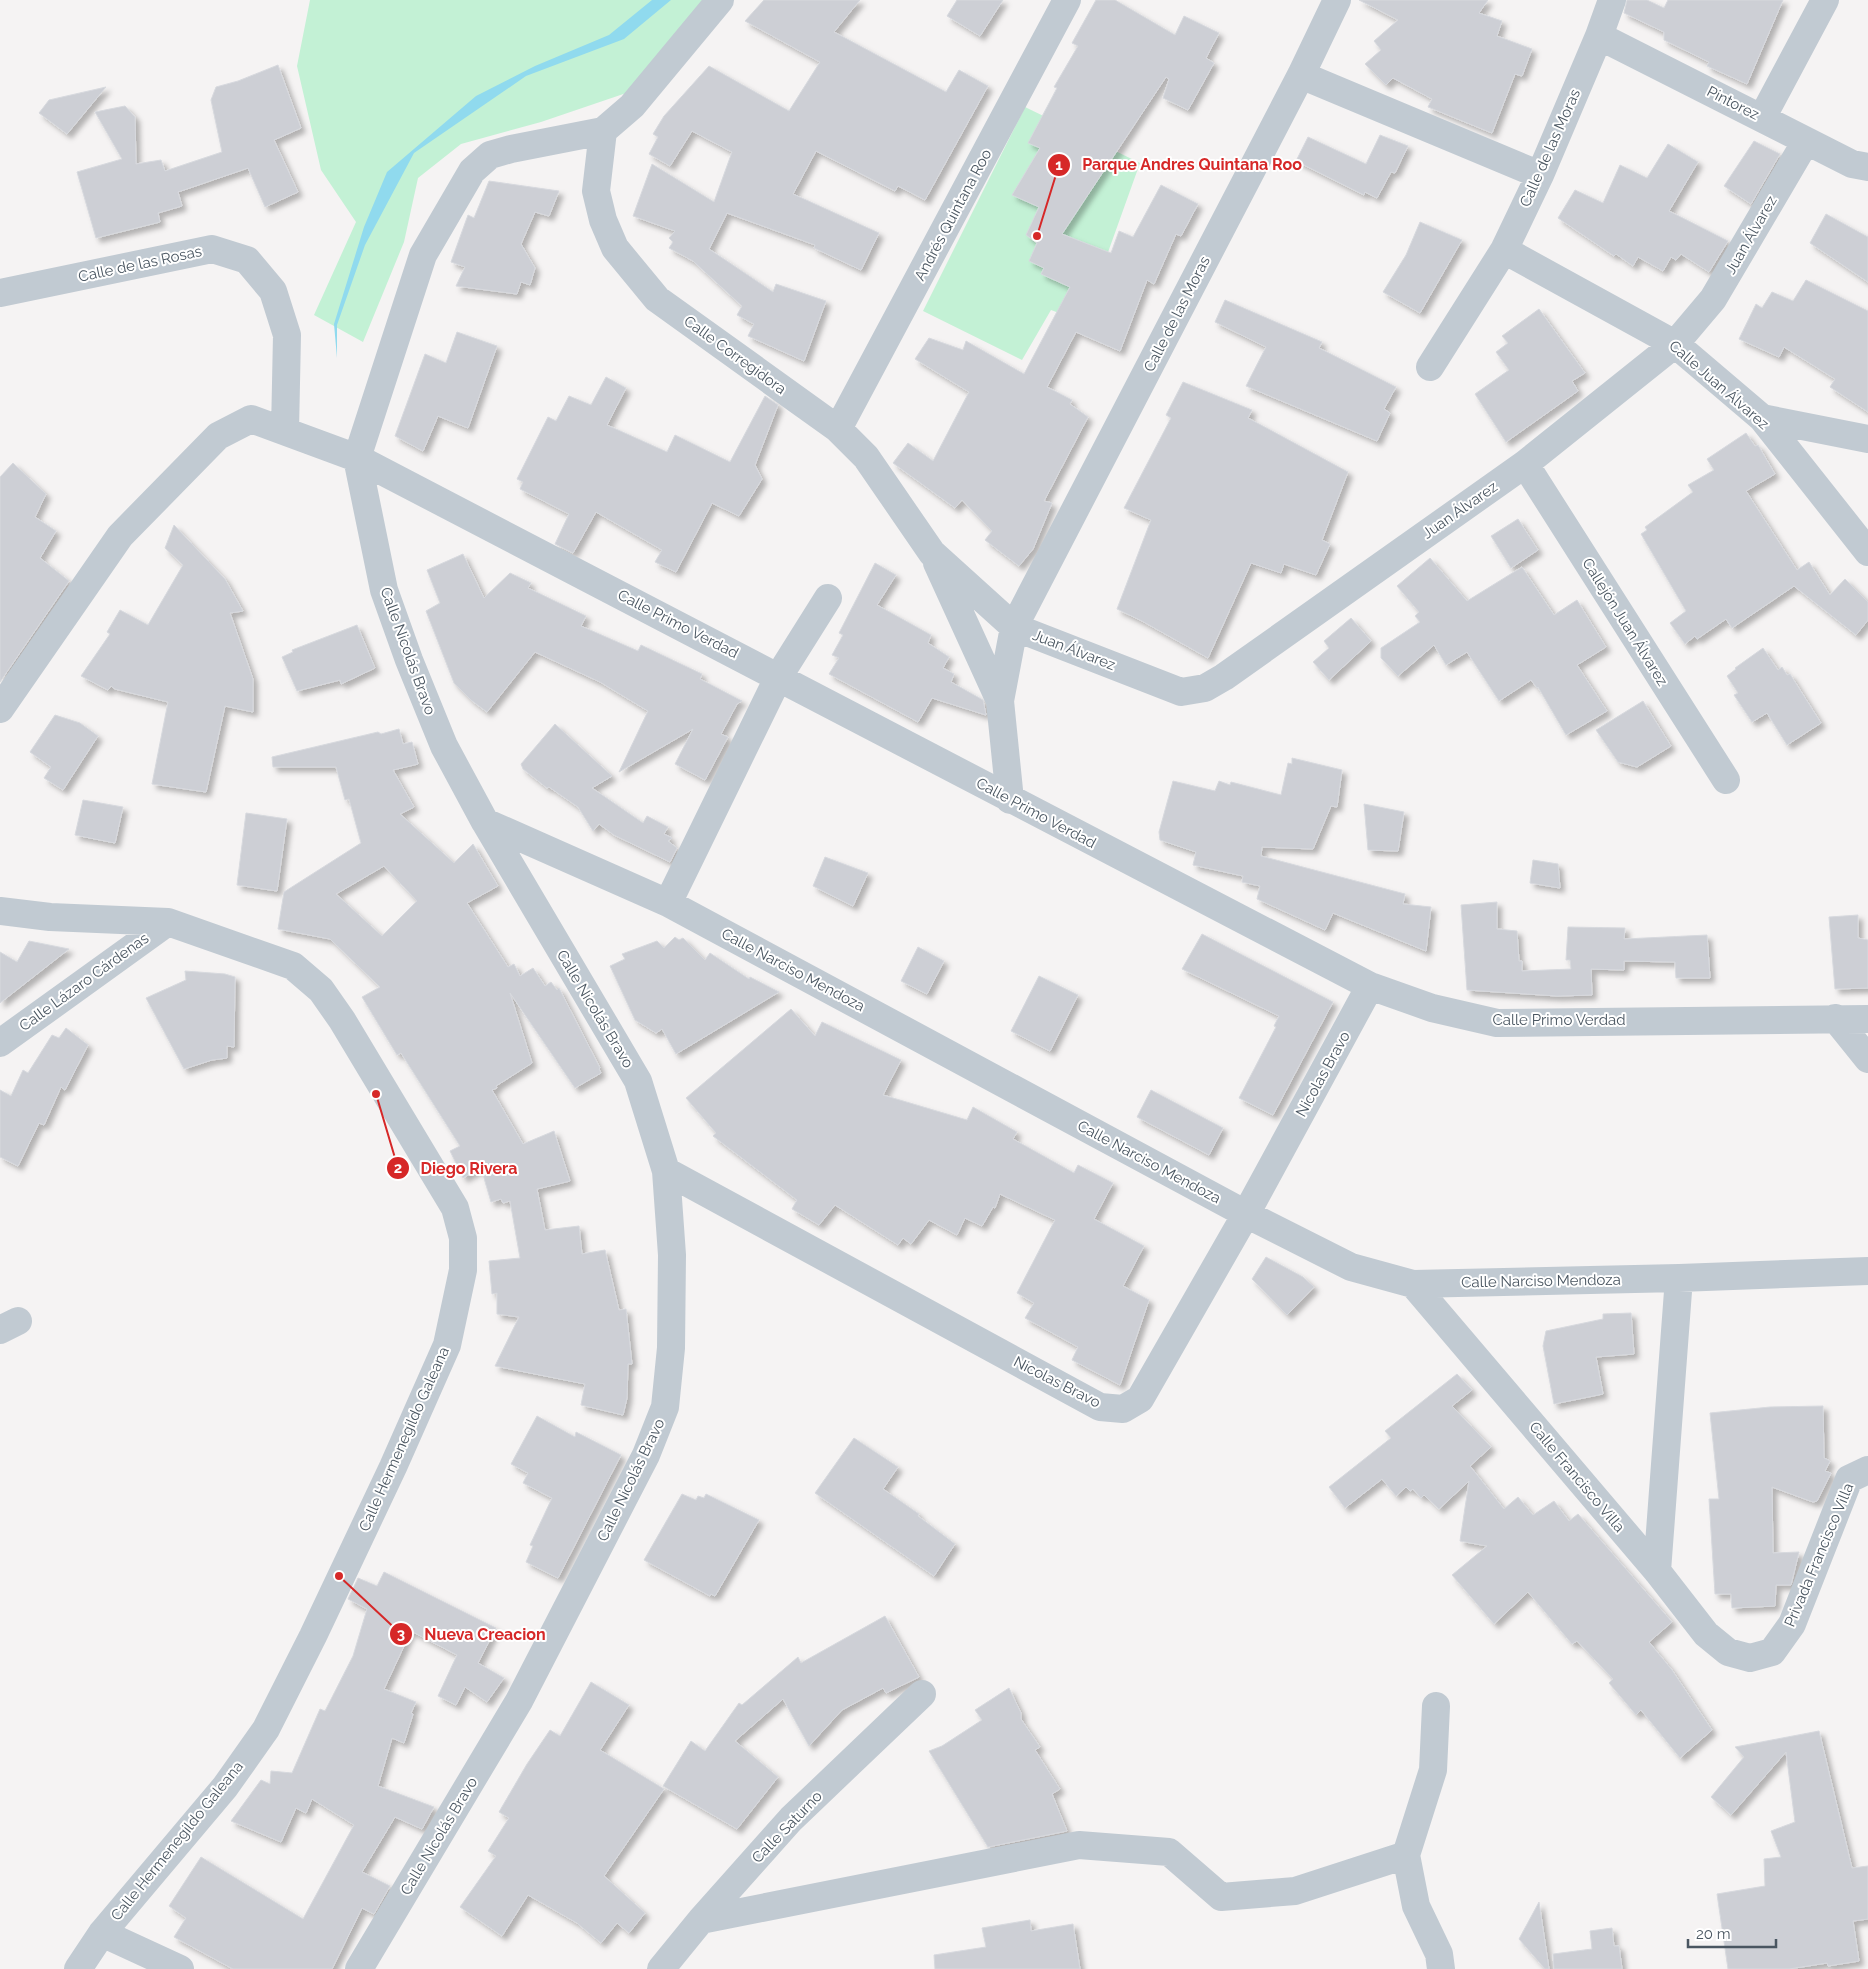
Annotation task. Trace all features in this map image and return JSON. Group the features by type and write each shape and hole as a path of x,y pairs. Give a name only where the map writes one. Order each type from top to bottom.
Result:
{"street":[{"path":"603,131 632,106 720,0"},
{"name":"Andrés Quintana Roo","path":"838,429 1067,0"},
{"name":"Calle de las Moras","path":"1014,627 1301,75 1337,0"},
{"name":"Calle de las Moras","path":"1430,367 1504,250 1540,175 1599,36 1612,0"},
{"path":"1762,118 1825,0"},
{"name":"Pintorez","path":"1599,36 1852,164 1868,167"},
{"path":"1301,75 1540,175"},
{"name":"Calle Corregidora","path":"603,131 596,191 603,220 615,248 657,299 838,429 866,457 932,553 1000,701"},
{"name":"Calle Nicolás Bravo","path":"359,1969 519,1701 646,1455 665,1408 671,1348 672,1264 666,1171 638,1081 485,822 444,746 409,660 384,590 357,458 423,255 472,171 490,155 511,149 603,131"},
{"name":"Juan Álvarez","path":"1014,627 1181,692 1205,688 1224,677 1525,464 1675,344 1713,299 1806,141"},
{"name":"Calle de las Rosas","path":"0,293 212,249 247,260 273,291 287,336 285,431"},
{"name":"Calle Juan Álvarez","path":"1504,250 1675,344 1762,418 1868,552"},
{"path":"1762,418 1868,439"},
{"name":"Calle Primo Verdad","path":"0,709 120,536 218,436 251,419 357,458 779,676 1010,800 1370,986 1432,1008 1497,1023 1868,1019"},
{"name":"Callejón Juan Álvarez","path":"1525,464 1726,780"},
{"name":"Calle Corregidora","path":"932,553 1014,627 1000,701 1010,800"},
{"path":"668,902 779,676 828,598"},
{"name":"Calle Narciso Mendoza","path":"485,822 668,902 1246,1214 1351,1267 1413,1284 1679,1278 1868,1271"},
{"name":"Calle Hermenegildo Galeana","path":"0,911 50,917 168,922 293,966 321,990 342,1020 454,1208 464,1238 463,1270 443,1354 389,1476 313,1636 266,1729 225,1787 102,1933 78,1969"},
{"name":"Calle Lázaro Cárdenas","path":"0,1043 168,922"},
{"name":"Nicolas Bravo","path":"666,1171 1100,1407 1123,1409 1140,1400 1246,1214 1370,986"},
{"path":"1835,1018 1868,1059"},
{"path":"1657,1571 1679,1278"},
{"name":"Calle Francisco Villa","path":"1413,1284 1657,1571 1706,1634 1728,1652 1750,1658"},
{"name":"Privada Francisco Villa","path":"1750,1658 1772,1652 1792,1624 1849,1478 1868,1470"},
{"name":"Calle Saturno","path":"661,1969 701,1920 791,1819 922,1694"},
{"path":"1436,1706 1433,1770 1406,1855 1416,1906 1439,1954 1441,1969"},
{"path":"701,1920 1080,1845 1169,1852 1220,1897 1295,1891 1406,1855"},
{"path":"102,1933 180,1969"}],"green space":[{"path":"310,0 708,0 641,88 541,122 461,144 418,178 404,242 363,342 314,315 356,222 321,170 297,66"},
{"path":"1025,107 1140,163 1083,322 1051,310 1022,360 923,311"}],"water":[{"path":"652,0 671,0 624,39 526,76 414,153 365,245 337,325 337,358 334,324 364,227 387,172 476,96 535,66 609,35"}],"building":[{"path":"764,0 860,0 834,32 946,92 959,70 988,86 925,200 898,186 895,191 816,151 793,194 879,233 861,270 814,248 815,245 727,213 709,249 773,292 776,284 826,301 804,361 748,336 754,324 737,315 742,306 693,261 669,248 673,242 669,238 675,231 633,216 652,164 714,202 732,152 692,131 670,166 649,154 658,137 653,134 664,116 709,66 789,111 820,62 745,21"},
{"path":"957,0 1003,0 980,36 947,16"},
{"path":"1096,0 1115,0 1175,35 1184,16 1219,33 1206,58 1214,63 1188,110 1163,98 1169,79 1166,77 1062,234 1111,253 1119,231 1133,237 1161,185 1198,204 1181,236 1176,234 1154,284 1147,280 1120,351 1076,332 1047,387 1072,400 1070,404 1088,417 1044,501 1052,503 1033,549 1019,566 985,540 992,531 962,500 955,508 893,463 908,443 933,461 969,392 915,359 929,338 963,350 966,341 1024,374 1070,287 1041,274 1044,268 1029,261 1037,243 1026,235 1039,207 1012,195 1040,148 1028,143 1057,88 1054,87 1078,46 1072,43"},
{"path":"1359,0 1488,0 1479,13 1502,21 1497,36 1532,49 1522,76 1515,74 1492,133 1428,107 1432,99 1393,78 1386,85 1365,64 1381,50 1374,41 1398,20"},
{"path":"1627,0 1647,0 1664,8 1668,0 1783,0 1747,84 1707,66 1709,62 1664,40 1664,32 1624,13"},
{"path":"278,65 301,128 274,140 298,192 265,207 248,168 178,192 182,206 158,213 160,222 96,238 77,172 122,159 95,112 125,106 135,117 136,164 161,160 165,171 222,152 211,100 216,87 238,81"},
{"path":"106,87 67,134 39,113 49,100"},
{"path":"1380,135 1408,146 1395,173 1391,172 1377,198 1365,192 1364,195 1296,161 1308,137 1366,164"},
{"path":"1754,141 1780,154 1751,204 1724,186"},
{"path":"1668,144 1698,162 1669,211 1728,241 1709,272 1681,254 1676,260 1671,257 1663,271 1638,257 1633,266 1616,254 1614,256 1558,218 1575,190 1603,203 1620,165 1647,178"},
{"path":"489,181 559,191 549,216 535,212 521,244 535,268 530,285 521,282 517,294 456,286 465,267 451,262 468,215 474,218"},
{"path":"1826,214 1868,237 1868,282 1810,243"},
{"path":"1420,222 1462,240 1420,313 1383,292 1406,255"},
{"path":"1806,280 1868,311 1868,412 1830,387 1835,379 1784,347 1779,357 1739,339 1756,304 1762,308 1772,292 1793,301"},
{"path":"1225,300 1322,342 1319,348 1396,387 1384,409 1390,413 1377,441 1246,386 1266,347 1215,322"},
{"path":"1539,309 1585,373 1572,381 1578,391 1506,442 1475,394 1509,370 1496,352 1508,343 1502,336"},
{"path":"457,332 497,346 468,428 438,416 423,451 395,436 425,354 446,363"},
{"path":"606,377 626,388 607,425 667,452 675,435 730,462 765,396 778,405 755,465 762,479 739,516 712,503 676,572 655,562 662,550 596,512 573,553 555,544 569,514 520,489 523,482 517,479 548,417 556,421 569,396 591,405"},
{"path":"1183,382 1252,410 1248,418 1348,472 1322,540 1330,544 1316,575 1284,564 1281,573 1251,563 1208,658 1117,609 1151,520 1124,508 1171,418 1166,415"},
{"path":"1746,433 1755,446 1758,445 1775,474 1746,491 1797,570 1809,562 1830,595 1845,579 1868,602 1868,620 1856,635 1794,586 1732,628 1726,619 1697,639 1695,636 1685,644 1670,623 1686,611 1641,534 1647,530 1645,527 1693,492 1688,485 1714,470 1707,459"},
{"path":"13,463 46,494 35,517 56,531 40,558 69,581 0,682 0,477"},
{"path":"1518,519 1538,550 1511,568 1491,536"},
{"path":"174,525 225,579 243,611 230,613 253,679 253,712 225,706 206,792 152,784 168,702 115,689 111,686 108,690 81,676 110,634 107,632 120,610 148,625 183,565 165,548"},
{"path":"463,554 484,598 510,573 531,583 528,588 586,616 581,626 638,651 641,645 702,674 700,679 742,701 737,704 721,734 728,737 705,780 675,764 693,729 619,772 648,711 600,682 535,652 487,712 471,700 454,683 426,611 440,603 427,570"},
{"path":"1430,558 1467,601 1522,567 1554,615 1577,600 1606,647 1577,665 1607,711 1566,735 1538,687 1531,680 1499,701 1467,652 1446,665 1434,645 1398,676 1381,658 1381,648 1420,622 1415,616 1419,612 1397,586"},
{"path":"875,563 896,575 877,605 931,635 928,643 949,657 943,668 954,674 951,682 983,700 986,715 932,698 918,722 829,674 839,658 832,655 843,635 839,633"},
{"path":"1351,618 1371,641 1329,680 1313,662 1329,648 1324,641"},
{"path":"357,625 375,668 341,684 340,680 297,691 282,657 293,652 292,650"},
{"path":"1763,648 1778,670 1782,667 1787,675 1790,674 1821,723 1787,745 1767,713 1752,722 1734,695 1738,693 1727,676"},
{"path":"1643,701 1671,746 1637,767 1618,762 1596,730"},
{"path":"55,715 80,723 98,736 63,790 44,778 51,767 30,752"},
{"path":"555,724 612,776 592,788 643,823 647,816 668,827 664,834 672,838 668,841 677,848 670,862 614,835 599,824 593,831 578,807 549,787 547,788 523,769 521,764"},
{"path":"399,729 403,744 412,742 418,764 393,770 414,807 400,814 454,863 473,844 498,886 467,903 508,967 514,964 520,976 533,968 545,986 551,982 557,990 559,988 600,1068 601,1073 575,1088 510,993 532,1063 492,1090 523,1144 554,1131 570,1181 537,1189 545,1230 579,1226 582,1254 605,1250 619,1310 626,1309 632,1364 628,1364 627,1398 623,1415 581,1405 585,1384 495,1366 519,1317 497,1314 497,1293 492,1294 489,1261 520,1258 510,1201 503,1203 501,1199 491,1202 481,1168 463,1178 450,1151 460,1146 401,1053 397,1055 362,997 380,987 330,939 278,929 284,892 361,843 349,799 345,800 336,767 273,767 272,757 378,732 381,734","holes":["384,866 417,901 382,936 336,894"]},
{"path":"1292,758 1342,770 1337,807 1331,806 1313,849 1262,847 1261,856 1405,894 1403,904 1431,907 1426,951 1333,913 1325,930 1257,899 1260,886 1242,882 1243,876 1193,865 1196,852 1160,840 1159,832 1173,781 1215,791 1219,781 1230,785 1231,782 1281,795 1288,763 1292,764"},
{"path":"83,800 123,807 115,843 75,835"},
{"path":"1364,804 1404,812 1398,851 1368,850"},
{"path":"246,813 287,819 277,891 237,885"},
{"path":"825,857 868,873 853,906 813,886"},
{"path":"1533,860 1558,864 1560,888 1530,883"},
{"path":"1497,902 1497,929 1517,931 1519,961 1522,961 1522,971 1571,969 1570,960 1566,960 1568,927 1625,928 1624,939 1707,935 1710,978 1676,978 1675,962 1624,961 1624,970 1591,969 1592,995 1557,996 1467,990 1461,905"},
{"path":"1858,915 1858,938 1868,940 1868,988 1835,989 1829,917"},
{"path":"1202,934 1333,1002 1273,1115 1239,1098 1276,1027 1274,1026 1279,1016 1182,969"},
{"path":"675,937 679,940 683,938 705,960 710,953 749,979 750,977 779,992 676,1054 662,1029 656,1033 635,1020 610,966 625,959 622,954 657,941 664,948"},
{"path":"29,941 69,949 0,1003 0,952 17,962"},
{"path":"918,947 944,961 927,994 901,981"},
{"path":"185,971 225,974 235,977 234,1047 227,1046 227,1058 212,1060 184,1069 146,998 186,980"},
{"path":"1039,976 1078,995 1050,1051 1011,1031"},
{"path":"791,1009 815,1036 822,1022 901,1060 883,1095 967,1120 973,1107 1017,1132 1013,1139 1074,1173 1078,1165 1113,1183 1094,1219 1144,1246 1123,1286 1149,1300 1120,1385 1072,1360 1078,1347 1025,1318 1034,1303 1017,1293 1055,1220 1000,1194 995,1208 993,1207 982,1226 965,1218 957,1235 929,1220 911,1244 903,1238 898,1245 835,1205 819,1225 792,1209 797,1200 713,1136 716,1133 686,1098"},
{"path":"66,1028 88,1045 65,1090 61,1087 44,1125 39,1123 18,1166 0,1157 0,1090 11,1096 23,1070 28,1073 52,1035 59,1038"},
{"path":"1151,1090 1223,1128 1209,1155 1137,1117"},
{"path":"1266,1257 1303,1277 1314,1287 1287,1315 1252,1279"},
{"path":"1631,1313 1634,1354 1596,1357 1603,1394 1554,1404 1543,1346 1546,1331 1603,1319 1603,1314"},
{"path":"1457,1374 1472,1390 1452,1406 1491,1447 1470,1466 1504,1509 1518,1497 1533,1515 1554,1501 1569,1521 1578,1514 1672,1622 1649,1642 1672,1670 1712,1730 1680,1758 1641,1710 1636,1715 1609,1683 1613,1679 1577,1641 1572,1644 1528,1592 1494,1624 1452,1575 1487,1546 1460,1541 1469,1481 1439,1509 1424,1495 1421,1498 1413,1489 1410,1491 1406,1487 1396,1496 1382,1479 1345,1508 1329,1487 1391,1438 1385,1431"},
{"path":"1823,1406 1824,1458 1830,1461 1825,1471 1831,1473 1817,1501 1813,1502 1772,1487 1773,1553 1799,1552 1791,1585 1776,1585 1775,1606 1732,1608 1731,1594 1715,1594 1709,1499 1719,1499 1710,1413 1770,1407"},
{"path":"537,1416 575,1437 576,1432 621,1455 558,1578 526,1562 533,1546 530,1545 552,1498 523,1483 528,1473 511,1464"},
{"path":"854,1438 898,1467 883,1489 919,1514 918,1516 955,1544 934,1576 815,1493"},
{"path":"682,1494 696,1500 698,1496 704,1498 706,1494 759,1520 715,1596 711,1594 710,1596 644,1560"},
{"path":"384,1572 496,1628 478,1663 504,1678 487,1702 465,1687 456,1705 438,1696 457,1655 411,1631 384,1689 416,1702 411,1713 413,1714 404,1743 392,1738 378,1786 434,1807 422,1829 395,1817 362,1872 390,1886 374,1914 362,1908 332,1969 233,1969 174,1937 186,1918 169,1906 201,1857 303,1919 354,1825 312,1799 306,1813 296,1808 281,1842 231,1821 261,1780 270,1784 271,1771 292,1773 320,1709 325,1711 353,1656 367,1609 348,1599 358,1578 377,1586"},
{"path":"885,1616 919,1677 886,1693 883,1688 842,1710 809,1746 783,1699 735,1741 778,1777 737,1829 663,1786 691,1741 705,1751 739,1703 742,1705 798,1657 801,1663"},
{"path":"591,1682 629,1705 600,1750 664,1789 604,1876 645,1913 629,1933 617,1923 601,1943 577,1923 528,1895 502,1936 460,1907 496,1856 488,1851 509,1818 499,1812 527,1764 550,1730 560,1736"},
{"path":"1009,1688 1021,1713 1021,1719 1040,1747 1035,1750 1060,1789 1052,1794 1067,1831 988,1847 929,1751 942,1746 982,1720 975,1710"},
{"path":"1819,1731 1852,1868 1868,1866 1868,1919 1853,1921 1859,1961 1828,1966 1827,1963 1789,1969 1728,1969 1717,1894 1765,1886 1764,1859 1781,1857 1771,1831 1795,1822 1786,1752 1731,1815 1711,1797 1744,1757 1735,1747"},
{"path":"1539,1902 1549,1969 1545,1969 1519,1939"},
{"path":"1030,1920 1031,1931 1073,1924 1080,1969 935,1969 934,1955 986,1947 982,1928"},
{"path":"1612,1928 1614,1946 1619,1946 1622,1969 1554,1969 1553,1954 1592,1949 1590,1931"}],"place":[{"name":"Parque Andres Quintana Roo","path":"1037,236"},
{"name":"Diego Rivera","path":"376,1094"},
{"name":"Nueva Creacion","path":"339,1576"}]}
